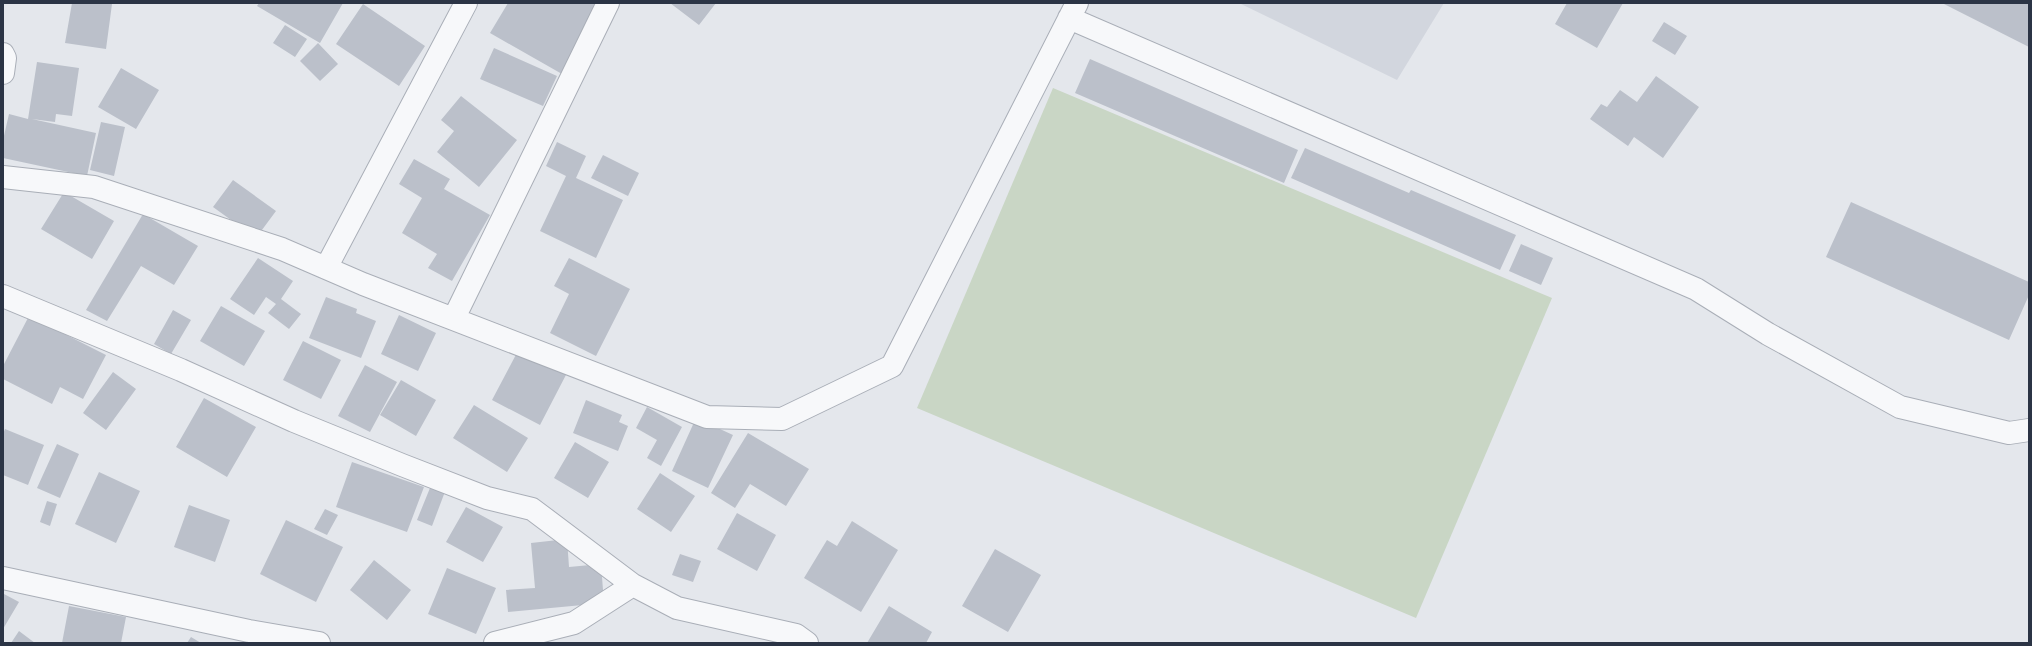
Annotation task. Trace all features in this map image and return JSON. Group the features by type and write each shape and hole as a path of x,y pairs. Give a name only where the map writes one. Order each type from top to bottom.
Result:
{"street":[{"path":"326,268 466,3"},
{"path":"454,318 608,3"},
{"path":"3,177 94,187 282,249 326,268 707,417 782,419 892,366 1073,10 1696,289 1768,334 1900,407 2009,432 2029,430"},
{"path":"3,54 5,58 3,73"},
{"path":"3,296 181,370 294,421 394,462 487,498 532,509 633,585 677,608 796,635 807,643"},
{"path":"3,578 212,623 319,643"},
{"path":"494,643 574,623 633,585"},
{"path":"212,623 230,643"}],"shaded area":[{"path":"1239,3 1444,3 1397,80"}],"green space":[{"path":"1053,88 1552,298 1416,618 917,408"}],"building":[{"path":"72,3 112,4 106,49 65,43"},
{"path":"259,3 343,3 320,43 257,6"},
{"path":"508,3 603,3 562,74 490,33"},
{"path":"670,3 716,3 699,25"},
{"path":"1567,3 1623,3 1597,48 1555,24"},
{"path":"1942,3 2029,3 2029,47"},
{"path":"363,4 425,46 399,86 336,44"},
{"path":"1664,22 1687,36 1675,55 1652,41"},
{"path":"285,25 307,39 295,57 273,43"},
{"path":"318,43 338,64 320,81 300,61"},
{"path":"494,48 557,76 543,106 480,79"},
{"path":"1090,59 1298,150 1284,183 1075,93"},
{"path":"37,62 79,68 72,116 56,114 55,122 32,119 96,133 87,176 3,158 3,140 9,114 28,119"},
{"path":"121,68 159,90 136,129 98,107"},
{"path":"1656,76 1699,107 1663,158 1634,137 1628,146 1590,119 1601,104 1607,107 1620,90 1637,102"},
{"path":"461,96 517,140 479,187 437,152 454,131 441,120"},
{"path":"101,122 125,127 114,176 90,170"},
{"path":"557,142 586,156 576,178 623,200 596,258 540,231 566,176 546,166"},
{"path":"1305,148 1409,193 1411,190 1516,235 1500,270 1291,178"},
{"path":"603,155 639,173 628,196 591,178"},
{"path":"414,159 450,179 444,189 490,215 452,281 428,268 437,254 402,233 422,198 399,184"},
{"path":"233,180 276,211 256,238 213,207"},
{"path":"64,192 114,221 92,259 41,229"},
{"path":"1851,202 2029,282 2029,295 2009,340 1826,257"},
{"path":"143,214 198,246 174,285 141,266 107,321 86,310"},
{"path":"1521,244 1553,258 1541,285 1509,271"},
{"path":"258,258 293,281 281,299 301,314 289,329 268,313 276,304 266,297 254,315 230,299"},
{"path":"569,258 630,289 596,356 550,333 569,294 554,286"},
{"path":"326,297 357,309 356,313 376,321 361,358 309,338"},
{"path":"221,306 265,331 244,366 200,341"},
{"path":"173,310 191,320 171,354 154,344"},
{"path":"399,315 436,333 418,371 381,354"},
{"path":"29,316 106,355 83,399 60,387 52,404 3,379 3,366"},
{"path":"303,341 341,360 321,399 283,380"},
{"path":"520,347 568,371 540,425 492,400"},
{"path":"365,365 397,382 370,432 338,416"},
{"path":"113,372 136,389 106,430 83,413"},
{"path":"401,380 436,400 416,436 380,415"},
{"path":"204,398 256,427 227,477 176,447"},
{"path":"586,400 622,415 619,422 628,426 618,451 573,433"},
{"path":"474,405 528,438 507,472 453,438"},
{"path":"647,407 682,427 661,466 647,458 657,440 636,428"},
{"path":"696,418 733,435 708,488 672,471"},
{"path":"5,429 44,445 28,485 3,475 3,434"},
{"path":"748,433 809,469 786,506 750,484 735,508 711,493"},
{"path":"575,442 609,462 588,498 554,478"},
{"path":"57,444 79,454 60,498 37,488"},
{"path":"352,462 424,487 407,532 336,507"},
{"path":"99,472 140,491 116,543 75,524"},
{"path":"660,473 695,496 671,532 637,509"},
{"path":"432,483 446,489 432,526 417,520"},
{"path":"47,501 57,504 50,526 40,522"},
{"path":"189,505 230,520 215,562 174,547"},
{"path":"466,507 503,527 483,562 446,542"},
{"path":"325,509 338,515 327,535 314,529"},
{"path":"737,513 776,535 757,571 717,549"},
{"path":"286,520 343,547 316,602 260,574"},
{"path":"852,521 898,550 861,612 804,578 827,540 837,546"},
{"path":"567,539 569,567 601,564 604,603 508,612 506,590 535,588 531,543"},
{"path":"995,549 1041,575 1008,632 962,606"},
{"path":"680,554 701,561 693,582 672,575"},
{"path":"374,560 411,590 387,620 350,590"},
{"path":"447,568 496,588 476,634 428,614"},
{"path":"4,594 19,602 3,629 3,595"},
{"path":"69,606 126,617 121,643 62,643"},
{"path":"889,606 932,632 926,643 867,643"},
{"path":"19,631 35,643 11,643"},
{"path":"191,637 201,643 187,643"}]}
